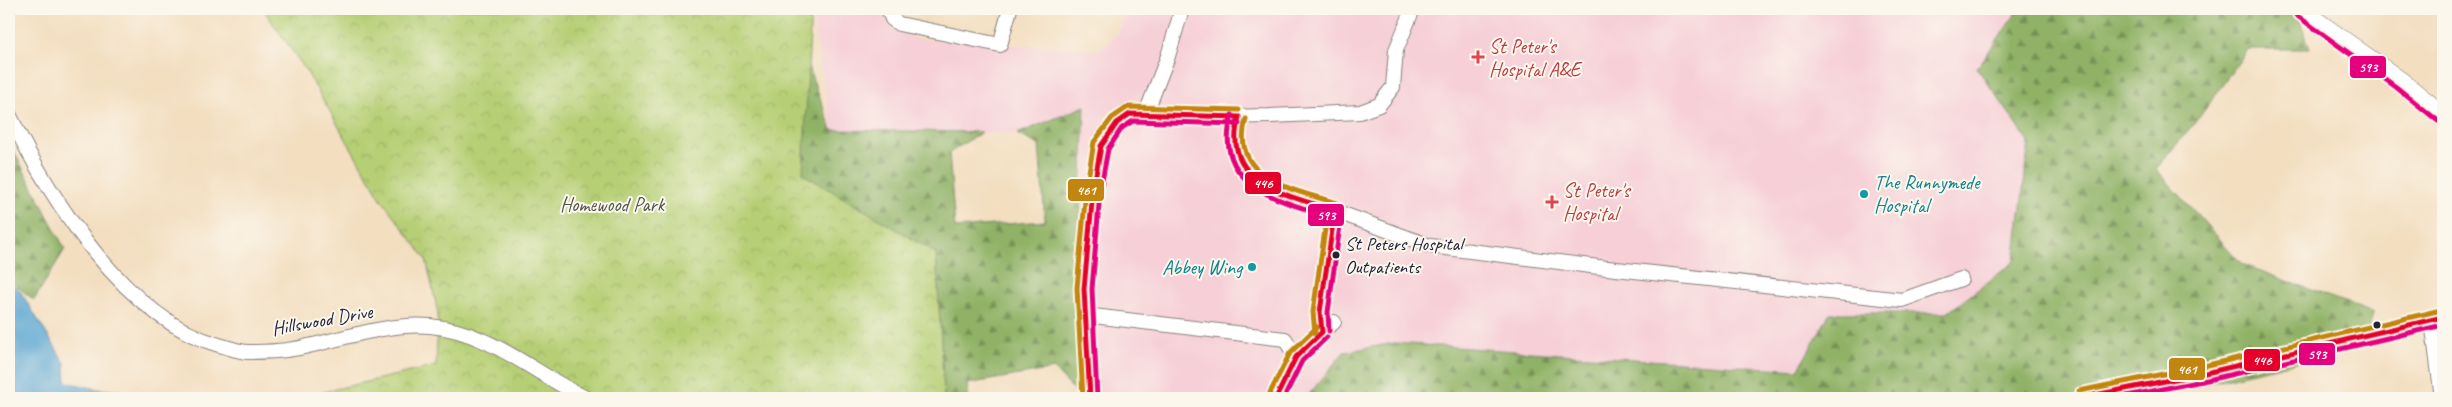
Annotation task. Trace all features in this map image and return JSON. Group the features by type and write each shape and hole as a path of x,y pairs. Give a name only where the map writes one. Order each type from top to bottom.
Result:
{"main road":[{"path":"2300,9 2400,80 2443,115"},
{"path":"2080,398 2210,372 2437,319"}],"street":[{"path":"888,9 892,19 899,24 1000,46 1010,9"},
{"path":"1146,113 1168,56 1182,9"},
{"path":"1090,398 1084,289 1092,199 1101,146 1117,123 1130,114 1238,117 1360,112 1379,105 1393,87 1396,50 1413,9"},
{"name":"Hillswood Drive","path":"9,114 33,164 74,226 99,256 118,278 154,312 201,340 246,352 302,348 367,331 430,326 466,333 512,354 568,390 586,398"},
{"path":"1238,117 1234,139 1239,161 1253,178 1278,190 1430,246 1608,268 1794,287 1804,291 1902,300 1961,279"},
{"path":"1085,315 1285,339 1296,357"},
{"path":"2437,319 2442,398"},
{"path":"1276,398 1296,357 1308,343 1334,322"}],"shaded area":[{"name":"St Peter's Hospital","path":"811,9 883,9 890,24 917,39 1098,50 1119,33 1124,9 2019,9 1977,68 2029,142 2014,262 1947,313 1830,313 1799,370 1394,343 1344,352 1306,398 1081,398 1085,106 1017,134 832,130"}],"green space":[{"name":"Homewood Park","path":"263,9 811,9 803,174 936,253 944,398 321,398 322,392 436,366 438,313 426,259 381,199 305,69"},
{"path":"2019,9 2296,9 2310,49 2248,49 2201,115 2156,169 2242,264 2373,313 2364,346 2145,398 1306,398 1344,352 1394,343 1798,370 1830,313 1947,313 2014,262 2029,142 1977,68"},
{"path":"807,64 832,130 982,132 949,153 955,228 1045,221 1039,145 1017,134 1085,106 1080,222 1081,398 1054,369 967,384 969,398 944,398 936,253 803,174"},
{"path":"9,142 65,249 34,300 9,280"}],"water":[{"path":"9,282 20,291 65,363 66,382 98,389 194,398 16,398 9,391"}],"transit line":[{"name":"593","path":"2296,15 2396,87 2438,121"},
{"name":"461","path":"1083,398 1077,288 1086,190 1094,142 1112,118 1128,107 1239,110"},
{"name":"446","path":"1090,398 1084,289 1093,191 1101,146 1117,123 1130,114 1239,117"},
{"name":"593","path":"1232,115 1228,139 1231,158 1241,174 1255,187 1272,197 1333,217"},
{"name":"446","path":"1239,117 1236,139 1239,157 1248,171 1262,183 1279,192 1335,210"},
{"name":"461","path":"1246,119 1243,139 1247,156 1256,169 1269,179 1285,187 1337,203"},
{"name":"593","path":"1097,398 1092,289 1100,192 1108,149 1122,128 1133,121 1239,124"},
{"name":"461","path":"1315,333 1313,312 1328,209"},
{"name":"446","path":"1322,332 1320,312 1335,210"},
{"name":"593","path":"1329,331 1328,312 1342,211"},
{"name":"461","path":"2079,391 2208,365 2441,310"},
{"name":"446","path":"2080,398 2210,372 2443,317"},
{"name":"593","path":"2117,398 2212,379 2443,325"},
{"name":"461","path":"1269,395 1290,353 1317,327"},
{"name":"446","path":"1276,398 1296,357 1322,332"},
{"name":"593","path":"1284,398 1302,361 1327,337"}],"place":[{"name":"St Peter's Hospital A&E","path":"1478,57"},
{"name":"The Runnymede Hospital","path":"1864,194"},
{"name":"St Peter's Hospital","path":"1552,202"},
{"name":"St Peters Hospital Outpatients","path":"1336,255"},
{"name":"Abbey Wing","path":"1252,267"}]}
